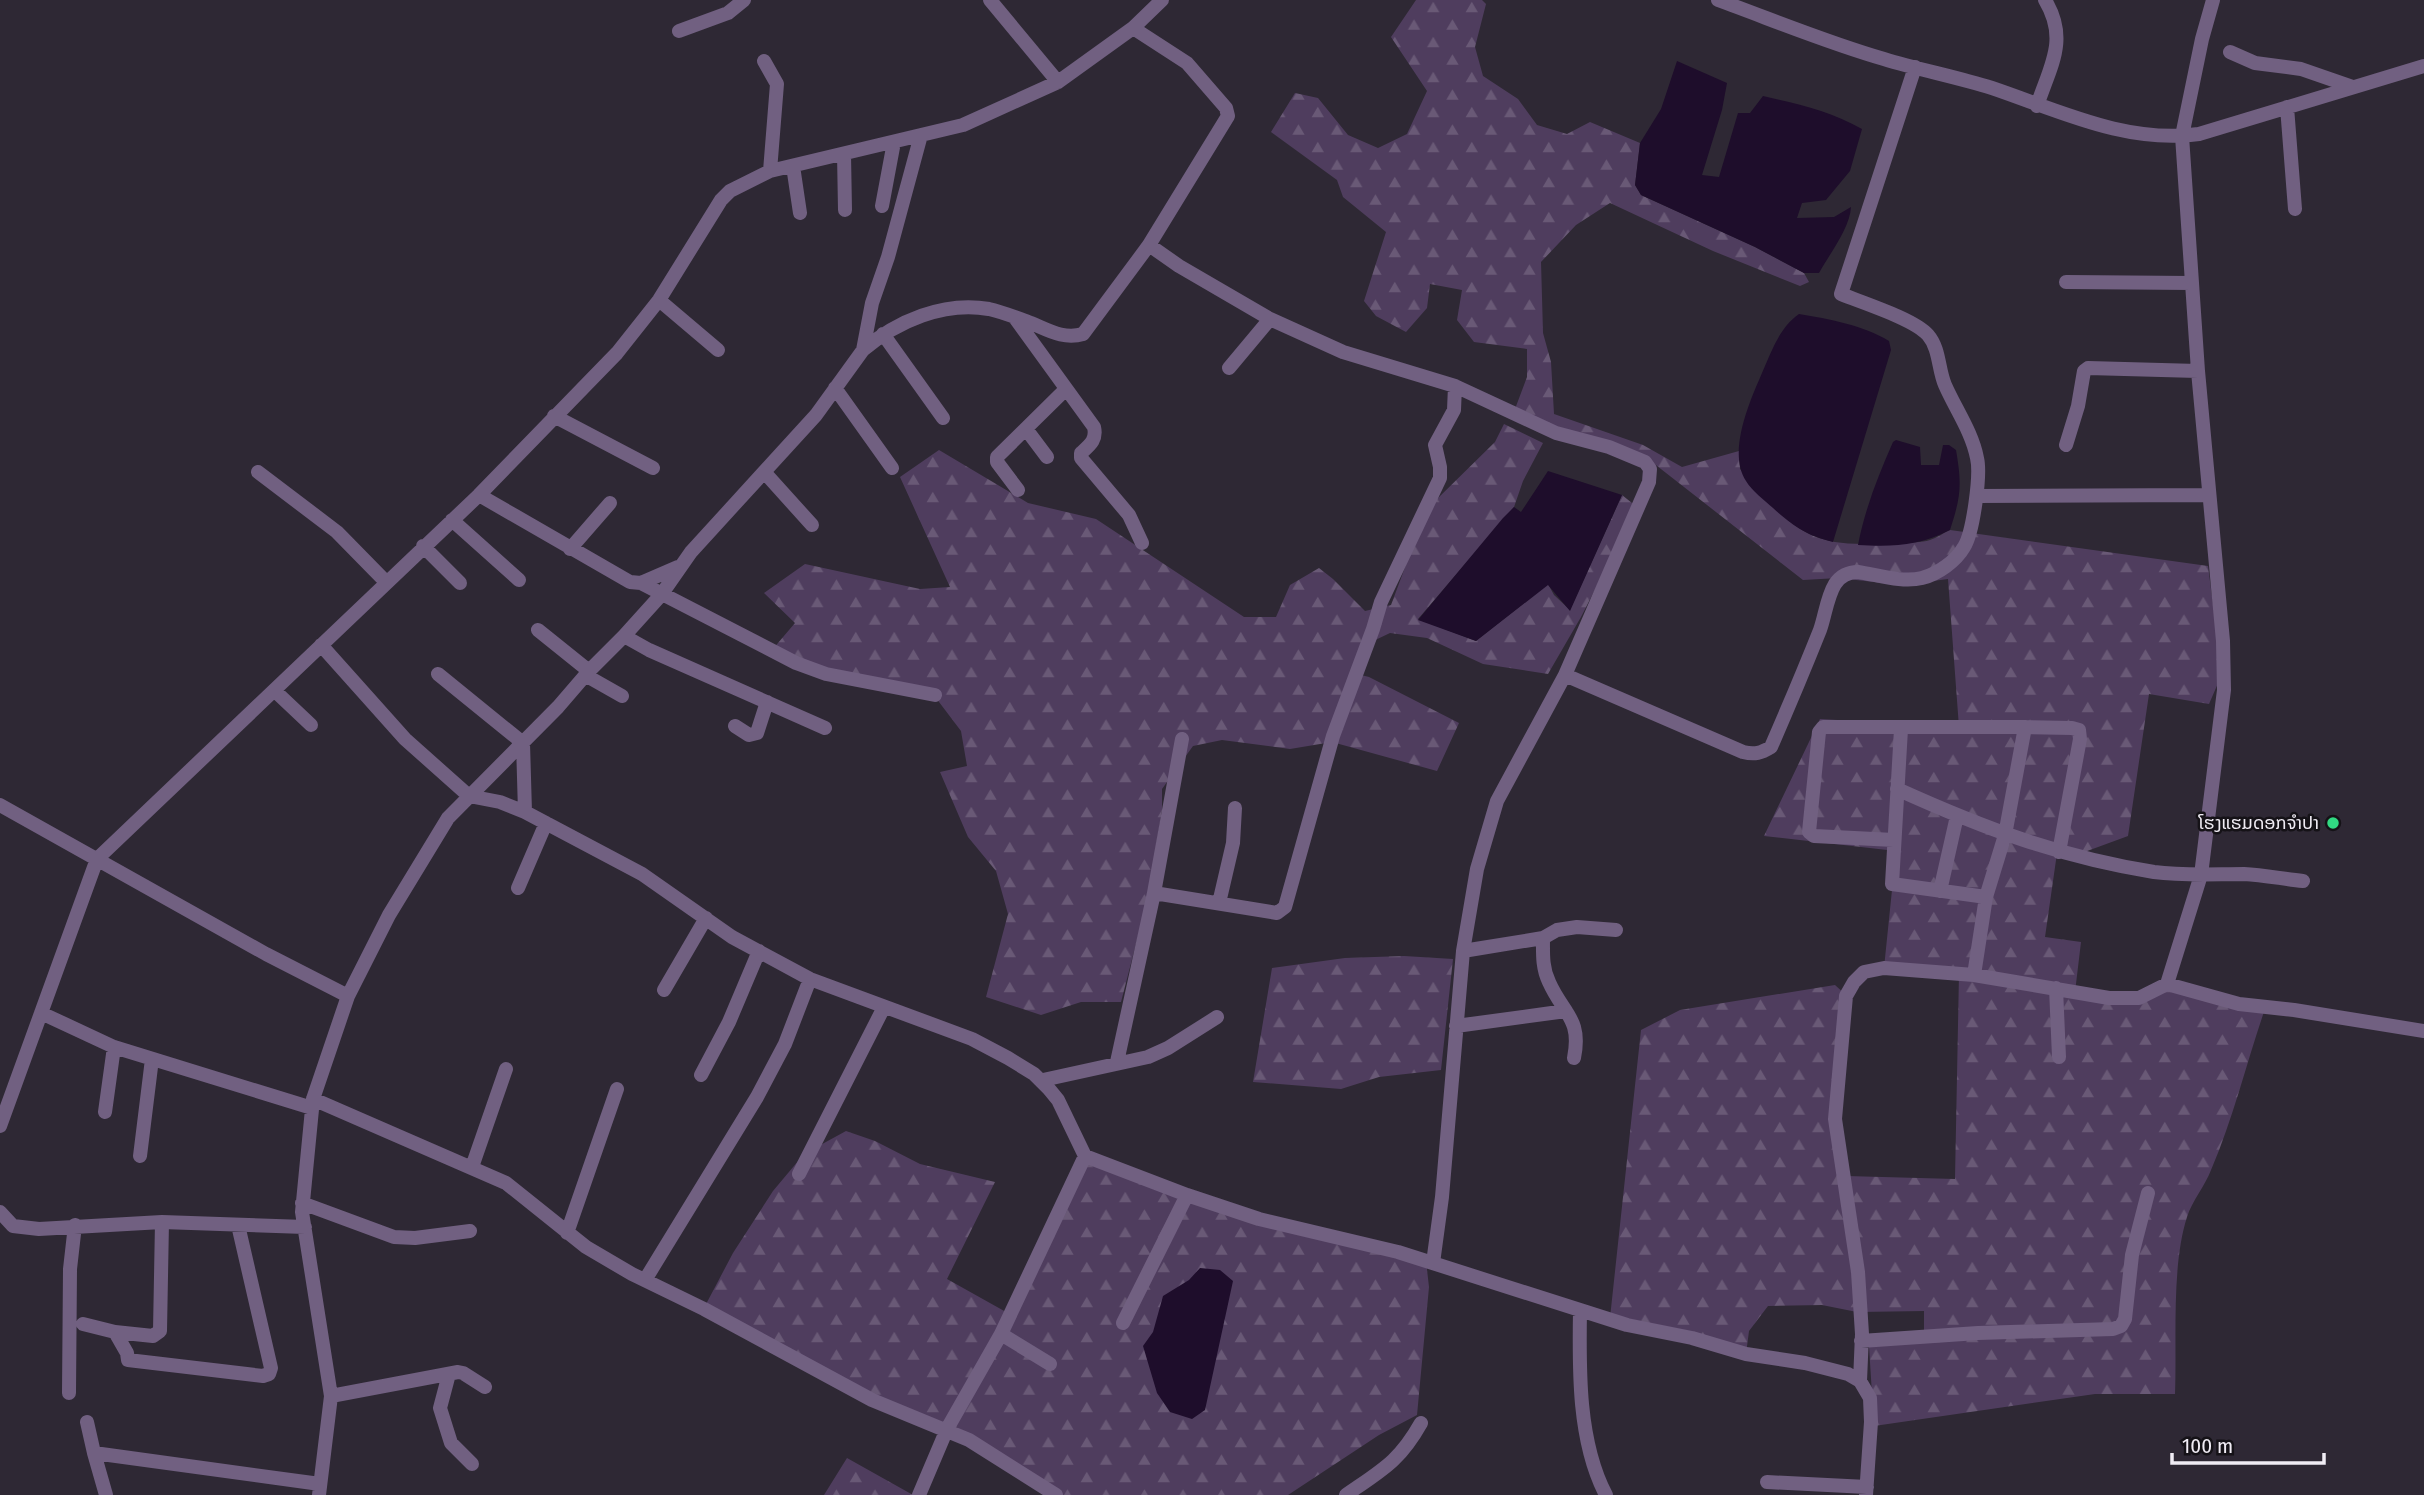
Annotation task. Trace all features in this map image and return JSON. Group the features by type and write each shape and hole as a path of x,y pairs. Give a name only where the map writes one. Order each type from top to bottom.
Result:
{"street":[{"path":"679,32 727,13 744,0"},
{"path":"990,0 1058,82"},
{"path":"0,1126 97,859 479,495 618,353 659,300 721,200 730,191 770,171 963,125 1058,82 1133,28 1162,0"},
{"path":"1718,0 1882,59 1992,88 2096,126 2182,136 2199,134 2424,65"},
{"path":"2037,106 2055,53 2058,35 2054,16 2045,0"},
{"path":"2167,984 2201,875 2224,674 2198,371 2182,136 2213,0"},
{"path":"94,1453 319,1490 331,1396 302,1203 313,1103 348,996 389,915 448,818 558,708 587,673 661,595 679,567 816,415 863,350 900,324 937,311 960,307 989,309 1065,336 1083,334 1149,245 1228,113 1187,64 1133,28"},
{"path":"2230,52 2255,63 2301,69 2353,87"},
{"path":"764,61 777,84 770,171"},
{"path":"1565,675 1743,752 1763,752 1771,747 1826,615 1834,585 1842,576 1850,572 1912,580 1922,578 1944,568 1965,546 1977,496 1978,461 1970,435 1944,382 1939,357 1927,334 1915,325 1842,294 1915,67"},
{"path":"2287,107 2295,209"},
{"path":"863,350 872,303 888,257 921,135"},
{"path":"882,206 894,142"},
{"path":"844,154 845,210"},
{"path":"793,166 800,213"},
{"path":"1149,245 1270,320 1343,352 1455,386 1556,433 1609,447 1645,462 1650,469 1649,482 1565,675 1497,801 1478,869 1463,951 1444,1173 1433,1263"},
{"path":"2066,282 2192,283"},
{"path":"659,300 718,350"},
{"path":"1014,317 1094,426 1096,434 1093,442 1081,453 1081,458 1129,515 1142,543"},
{"path":"1229,368 1270,320"},
{"path":"883,334 943,418"},
{"path":"2066,445 2078,405 2084,371 2088,368 2198,371"},
{"path":"1154,893 1277,913 1283,911 1333,736 1381,602 1440,478 1435,445 1454,410 1455,386"},
{"path":"835,388 892,468"},
{"path":"1018,490 997,461 997,457 1066,389"},
{"path":"554,416 653,468"},
{"path":"1026,429 1047,457"},
{"path":"258,472 337,532 386,582"},
{"path":"765,473 812,524"},
{"path":"479,495 630,582 641,583 796,663 826,674 935,695"},
{"path":"1977,496 2208,495"},
{"path":"570,549 610,503"},
{"path":"452,520 519,580"},
{"path":"424,546 460,583"},
{"path":"641,583 679,567"},
{"path":"538,630 587,673 622,696"},
{"path":"624,636 649,650 825,728"},
{"path":"321,645 405,739 469,796 500,802 547,823 642,874 732,937 810,979 972,1039 1008,1058 1043,1080 1058,1100 1085,1156 1259,1219 1433,1263 1627,1325 1692,1338 1746,1354 1837,1370 1860,1381 1870,1398 1866,1491 1767,1482"},
{"path":"438,674 523,743 525,812"},
{"path":"275,691 311,725"},
{"path":"735,726 749,735 757,733 767,702"},
{"path":"1894,840 1814,836 1809,832 1819,732 1823,727 2025,727 2079,730 2080,739 2059,852"},
{"path":"1974,975 1986,897 2006,835 2025,727"},
{"path":"1901,729 1892,884 1986,897"},
{"path":"1117,1062 1154,893 1182,739"},
{"path":"1897,789 1957,816 2059,852 2153,872 2249,874 2303,881"},
{"path":"0,805 348,996"},
{"path":"1219,902 1233,844 1235,808"},
{"path":"1940,891 1957,816"},
{"path":"518,888 547,823"},
{"path":"664,990 706,918"},
{"path":"1463,951 1543,938 1557,930 1577,927 1616,930"},
{"path":"1543,938 1544,970 1576,1027 1577,1040 1573,1058"},
{"path":"701,1074 729,1022 759,951"},
{"path":"1860,1381 1858,1272 1835,1119 1846,996 1864,972 1884,968 1974,975 2109,998 2139,998 2167,984 2239,1004 2424,1031"},
{"path":"645,1280 757,1097 785,1044 810,979"},
{"path":"2056,988 2059,1057"},
{"path":"799,1174 884,1007"},
{"path":"1455,1026 1566,1011"},
{"path":"41,1013 114,1047 313,1103 506,1183 586,1247 872,1400 969,1440 1056,1495"},
{"path":"1043,1080 1148,1057 1168,1048 1217,1017"},
{"path":"105,1112 114,1047"},
{"path":"140,1156 152,1059"},
{"path":"472,1167 506,1069"},
{"path":"567,1233 617,1089"},
{"path":"919,1495 947,1429 1000,1334 1085,1156"},
{"path":"1861,1341 1978,1333 2113,1329 2121,1326 2125,1320 2132,1255 2148,1193"},
{"path":"1123,1323 1187,1195"},
{"path":"302,1203 394,1237 415,1238 470,1231"},
{"path":"0,1212 13,1226 39,1229 162,1222 304,1227"},
{"path":"83,1324 115,1332 153,1336 160,1331 162,1222"},
{"path":"69,1393 70,1269 75,1225"},
{"path":"115,1332 128,1360 263,1376 269,1374 271,1368 237,1225"},
{"path":"1580,1310 1584,1425 1596,1475 1606,1495"},
{"path":"1000,1334 1050,1364"},
{"path":"331,1396 463,1373 485,1387"},
{"path":"449,1374 440,1408 451,1443 472,1464"},
{"path":"87,1422 106,1495"},
{"path":"1346,1495 1392,1464 1408,1446 1421,1423"}],"green space":[{"path":"1416,0 1482,0 1486,4 1475,47 1483,76 1518,99 1537,125 1567,134 1590,122 1640,143 1635,185 1641,195 1755,247 1804,273 1809,282 1800,286 1713,251 1610,203 1576,225 1541,262 1543,333 1551,362 1554,414 1643,445 1682,467 1739,451 1740,469 1787,519 1801,530 1835,542 1920,542 1950,530 2208,566 2222,674 2209,704 2149,694 2128,836 2079,854 2057,853 2045,937 2081,942 2075,992 2109,998 2169,986 2266,1006 2227,1130 2208,1176 2189,1211 2182,1237 2177,1281 2175,1394 2095,1394 1874,1426 1869,1346 1924,1339 1924,1311 1857,1312 1822,1305 1768,1306 1749,1331 1746,1354 1610,1318 1641,1030 1680,1010 1835,985 1847,996 1836,1120 1846,1176 1955,1179 1959,974 1884,968 1896,851 1764,836 1820,719 1959,727 1948,579 1902,585 1838,578 1803,580 1652,462 1547,427 1515,409 1527,377 1527,349 1474,342 1457,320 1462,290 1430,284 1427,308 1406,332 1376,316 1364,301 1386,232 1343,197 1337,180 1271,132 1295,93 1318,98 1348,135 1378,148 1407,134 1427,91 1391,37"},
{"path":"1504,424 1543,443 1523,481 1514,507 1418,619 1476,641 1548,584 1554,595 1570,610 1622,495 1637,507 1581,617 1548,674 1483,664 1427,638 1390,633 1369,643 1361,675 1459,723 1437,771 1332,742 1290,749 1222,740 1193,746 1162,789 1162,810 1147,901 1121,1002 1081,1002 1041,1015 986,997 1008,914 996,871 968,837 940,772 967,766 961,731 936,698 840,678 772,650 795,623 764,593 805,564 920,589 950,587 900,477 939,450 1028,503 1096,519 1244,617 1276,617 1290,585 1319,568 1365,611 1391,605 1410,554 1435,501 1495,442"},
{"path":"1404,956 1453,959 1441,1070 1379,1077 1341,1089 1253,1082 1272,968 1345,958"},
{"path":"846,1131 875,1141 920,1164 995,1182 947,1279 1006,1312 1086,1153 1262,1217 1426,1261 1429,1287 1417,1415 1379,1435 1288,1495 1061,1495 875,1395 704,1308 733,1253 773,1191 804,1154"},
{"path":"847,1458 913,1495 824,1495"}],"shaded area":[{"path":"1677,61 1727,83 1722,110 1702,175 1719,177 1738,113 1750,113 1763,96 1826,113 1862,129 1850,171 1826,200 1802,203 1797,218 1834,217 1851,207 1843,232 1819,273 1804,273 1755,247 1641,195 1635,185 1640,143 1661,109"},
{"path":"1799,314 1868,331 1889,341 1891,350 1833,542 1800,529 1762,499 1746,481 1739,456 1742,427 1769,356 1786,326"},
{"path":"1896,440 1920,447 1921,465 1939,465 1943,445 1949,445 1956,450 1959,490 1950,530 1905,544 1858,545 1872,493"},
{"path":"1548,471 1622,495 1570,611 1548,585 1476,641 1418,620 1503,518 1514,507 1521,512"},
{"path":"1200,1268 1220,1270 1233,1281 1205,1410 1192,1419 1170,1412 1157,1393 1143,1346 1153,1332 1163,1296 1189,1280"}],"place":[{"name":"ໂຮງແຮມດອກຈຳປາ","path":"2333,823"}]}
